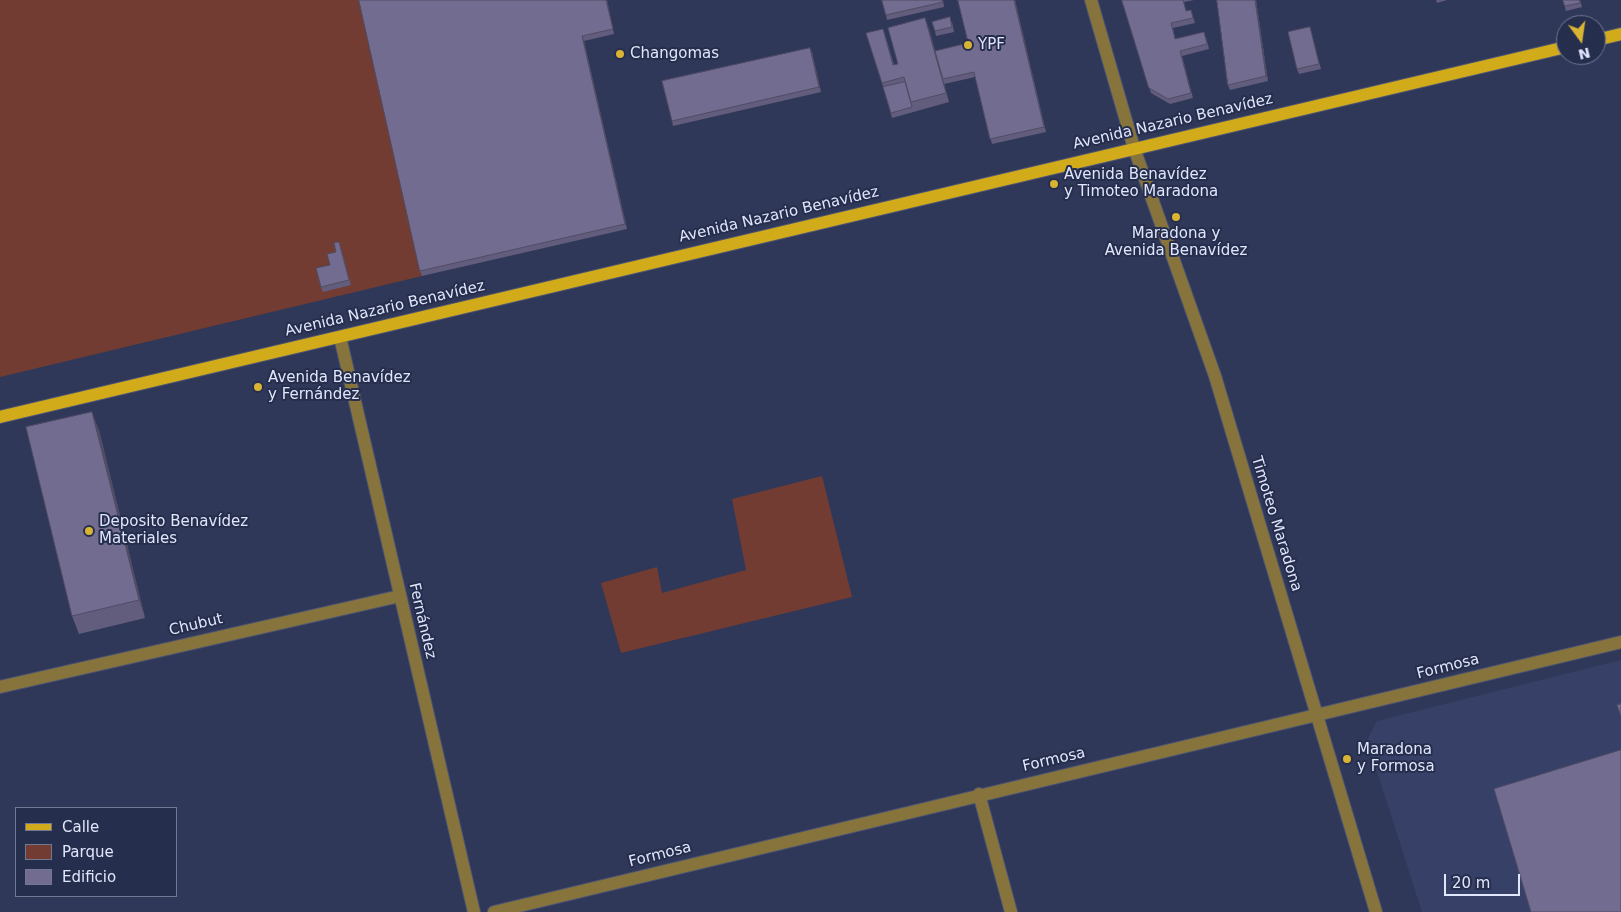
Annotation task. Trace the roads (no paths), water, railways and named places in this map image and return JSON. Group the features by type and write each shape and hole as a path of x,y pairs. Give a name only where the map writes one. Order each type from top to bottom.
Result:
{"main road":[{"path":"1606,38 1621,34"},
{"name":"Avenida Nazario Benavídez","path":"0,417 1556,49"}],"street":[{"name":"Timoteo Maradona","path":"1091,0 1134,148 1215,376 1376,912"},
{"name":"Fernández","path":"340,336 474,912"},
{"name":"Chubut","path":"0,687 400,596"},
{"name":"Formosa","path":"494,912 979,794 1317,716 1621,642"},
{"path":"979,794 1011,912"}],"place":[{"name":"YPF","path":"968,45"},
{"name":"Changomas","path":"620,54"},
{"name":"Avenida Benavídez y Timoteo Maradona","path":"1054,184"},
{"name":"Maradona y Avenida Benavídez","path":"1176,217"},
{"name":"Avenida Benavídez y Fernández","path":"258,387"},
{"name":"Deposito Benavídez Materiales","path":"89,531"},
{"name":"Maradona y Formosa","path":"1347,759"}]}
